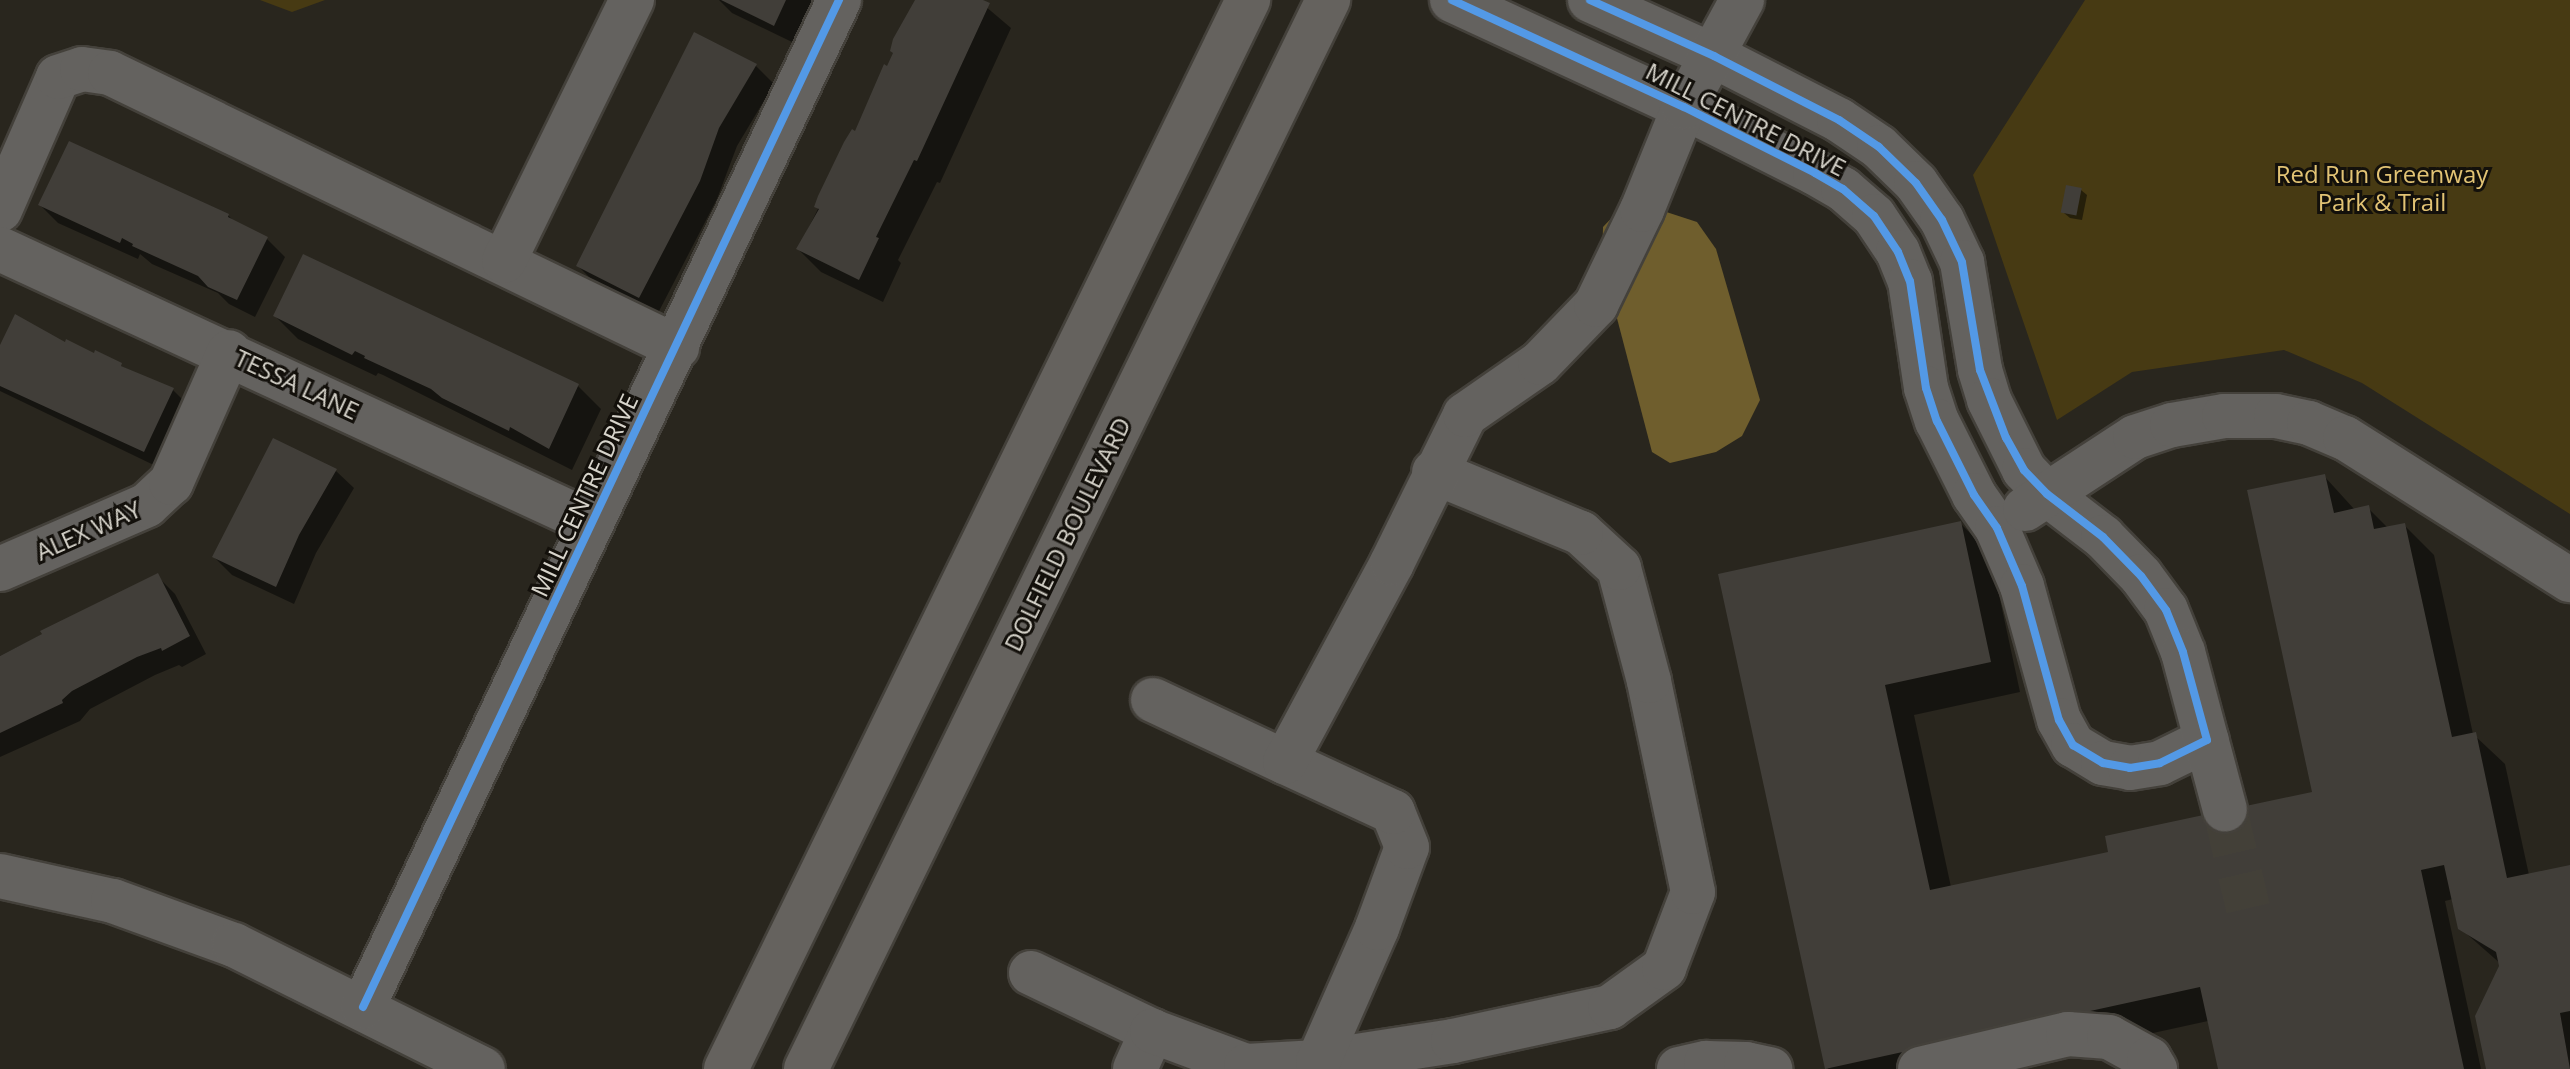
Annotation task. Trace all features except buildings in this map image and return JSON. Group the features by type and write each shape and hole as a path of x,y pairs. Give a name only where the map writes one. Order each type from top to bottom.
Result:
{"main road":[{"path":"726,1069 1248,0"},
{"name":"DOLFIELD BOULEVARD","path":"806,1069 1328,0"}],"street":[{"path":"504,261 632,0"},
{"name":"MILL CENTRE DRIVE","path":"363,1007 839,0"},
{"name":"MILL CENTRE DRIVE","path":"1452,0 1684,107 1843,189 1874,216 1898,252 1910,281 1926,388 1937,421 1974,495 1997,528 2022,586 2059,720 2073,745 2103,763 2130,768 2160,763 2207,740 2183,652 2166,610 2141,576 2103,537 2047,494 2024,470 1989,400 1974,342 1971,303 1962,262 1942,220 1916,183 1879,147 1839,120 1714,56 1590,0"},
{"path":"1285,762 1392,563 1434,472 1465,415 1540,363 1596,305 1642,210 1684,107 1742,0"},
{"path":"0,210 58,77 82,69 110,73 677,347"},
{"name":"TESSA LANE","path":"0,249 229,352 592,523"},
{"name":"ALEX WAY","path":"0,569 147,505 171,483 229,352"},
{"path":"1997,528 2135,437 2172,425 2224,416 2276,416 2309,423 2345,438 2570,580"},
{"path":"1031,973 1144,1050 1246,1066 1318,1062 1453,1041 1610,1007 1664,968 1693,892 1649,681 1619,568 1581,533 1434,472"},
{"path":"1153,700 1393,812 1407,847 1377,928 1318,1062"},
{"path":"2207,740 2225,810"},
{"path":"0,876 113,901 234,945 483,1069"},
{"path":"1920,1069 2068,1034 2109,1037 2149,1059 2155,1069"},
{"path":"1679,1069 1706,1063 1746,1064 1770,1069"}],"green space":[{"path":"260,0 325,0 292,12"},
{"name":"Red Run Greenway Park & Trail","path":"2085,0 2570,0 2570,514 2362,383 2284,350 2132,372 2057,420 1973,175"}],"shaded area":[{"path":"1648,206 1697,222 1716,249 1760,400 1742,436 1716,452 1670,463 1652,452 1602,261 1603,227 1620,209"}],"tunnel":[{"path":"2225,810 2248,908"}],"cycle path":[{"path":"363,1007 839,0"},
{"path":"1452,0 1684,107 1815,173 1843,189 1874,216 1898,252 1910,281 1926,388 1937,421 1974,495 1997,528 2022,586 2059,720 2073,745 2103,763 2130,768 2160,763 2207,740 2183,652 2166,610 2141,576 2103,537 2047,494 2024,470 2006,438 1980,370 1962,262 1942,220 1916,183 1879,147 1839,120 1714,56 1590,0"}]}
